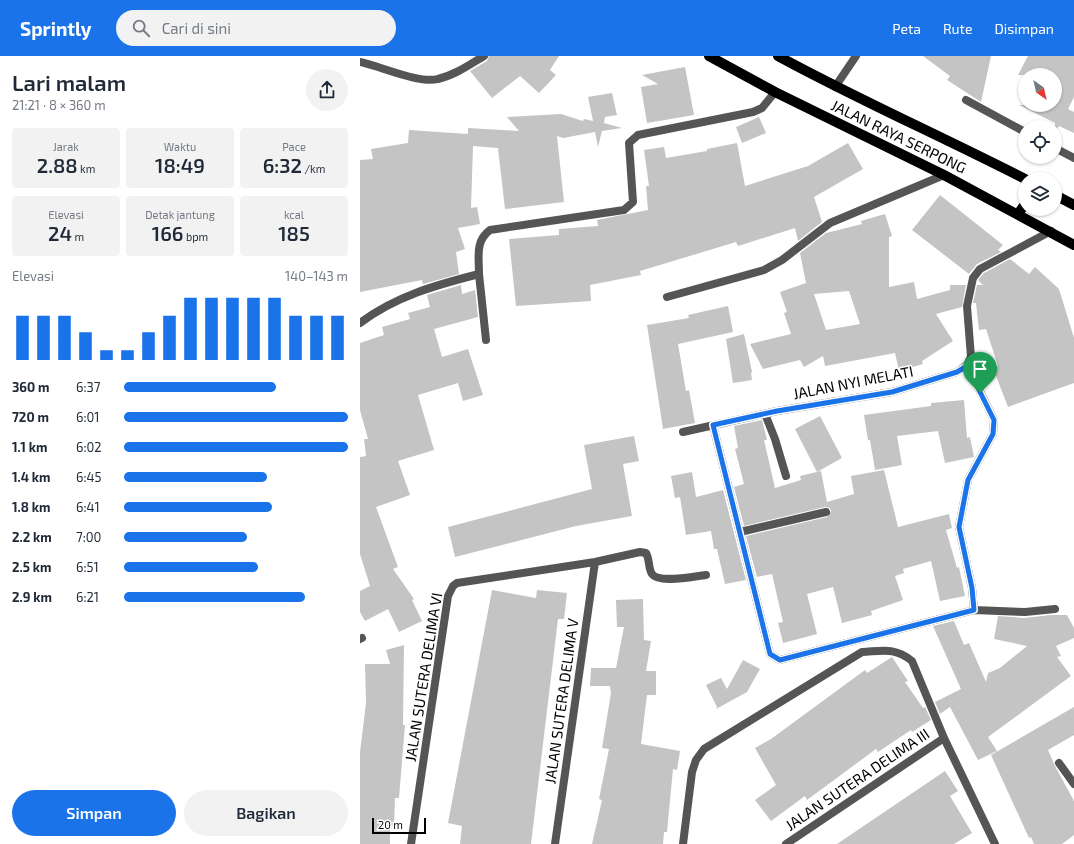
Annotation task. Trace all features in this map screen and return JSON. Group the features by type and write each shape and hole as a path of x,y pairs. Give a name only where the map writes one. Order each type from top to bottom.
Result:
{"main road":[{"name":"JALAN RAYA SERPONG","path":"709,56 775,92 944,175 1018,214"},
{"name":"JALAN RAYA SERPONG","path":"778,56 835,87 967,149 1018,175"},
{"path":"1062,199 1074,205"},
{"name":"JALAN RAYA SERPONG","path":"1022,216 1074,245"}],"street":[{"path":"360,62 375,65 410,77 436,80 463,70 484,56"},
{"path":"835,87 856,56"},
{"path":"486,340 478,274 479,243 483,236 490,230 624,210 630,207 634,202 629,143 638,135 753,112 762,108 775,92"},
{"path":"966,100 1018,128"},
{"path":"1062,152 1074,158"},
{"path":"667,297 764,270 782,260 830,223 944,175"},
{"path":"974,610 972,588 959,527 968,480 993,434 994,420 967,366 971,357 968,306 973,278 980,269 1051,231"},
{"path":"360,323 378,310 428,287 478,274"},
{"name":"JALAN NYI MELATI","path":"683,432 765,414 892,392 957,372 967,366"},
{"path":"765,414 776,439 786,476"},
{"path":"713,425 770,654 780,660 974,610 1025,612 1055,609"},
{"path":"740,532 826,512"},
{"name":"JALAN SUTERA DELIMA VI","path":"410,844 448,596 453,586 457,583 595,562 640,552 646,553 648,556 650,572 655,577 662,579 706,575"},
{"name":"JALAN SUTERA DELIMA V","path":"555,844 595,562"},
{"path":"683,844 692,772 696,760 704,749 862,652 891,650 902,653 912,661 944,738 993,841 984,844"},
{"name":"JALAN SUTERA DELIMA III","path":"786,844 944,738"},
{"path":"1059,763 1074,784"}],"building":[{"path":"489,56 559,56 550,70 556,75 539,93 520,76 492,98 470,71 487,61"},
{"path":"923,56 991,56 981,102 947,80 950,76"},
{"path":"1028,56 1074,56 1074,97 1068,109 1074,112 1074,133 1062,127 1062,120 1049,120 1033,112 1062,112 1062,68 1022,68"},
{"path":"685,67 694,115 647,123 641,87 658,84 642,75"},
{"path":"612,93 617,115 605,117 604,123 622,128 602,131 598,147 595,132 563,138 557,136 564,202 505,209 498,148 473,146 471,208 477,207 480,224 458,228 465,249 456,252 459,274 423,284 422,280 360,292 360,160 373,159 371,149 408,143 409,130 468,134 468,128 519,131 507,117 561,114 583,121 584,119 593,121 588,97"},
{"path":"759,117 766,133 742,143 736,127"},
{"path":"737,143 745,186 808,166 848,143 863,169 814,197 822,222 798,241 795,228 738,246 736,242 640,271 641,275 590,285 591,301 516,306 509,239 559,235 559,229 598,226 597,220 648,210 646,186 649,186 644,150 664,147 666,158 707,151 707,149"},
{"path":"940,195 1003,245 998,250 1001,252 977,264 969,274 912,230"},
{"path":"885,214 892,236 889,237 889,287 914,282 917,299 950,290 950,285 966,285 962,307 936,314 953,341 922,361 923,364 899,371 895,353 825,366 823,356 804,367 800,360 763,369 750,344 791,334 784,313 787,312 780,292 806,283 800,253 826,233 862,224 861,221","holes":["849,291 860,324 826,330 814,294"]},
{"path":"1010,259 1029,274 1035,267 1059,289 1074,338 1074,383 1008,407 993,368 998,366 986,329 979,330 976,303 973,303 977,285 983,285 978,280 984,273"},
{"path":"461,285 462,294 475,290 478,317 434,329 442,357 468,349 483,395 463,401 458,383 418,395 434,450 398,461 410,495 376,507 398,567 393,569 414,599 412,600 422,621 399,632 388,609 365,621 360,612 360,591 370,586 360,554 360,457 366,456 364,439 368,439 360,410 360,343 384,335 382,327 410,319 408,313 430,307 427,295"},
{"path":"728,306 733,332 678,344 686,391 689,390 695,423 663,429 647,325 689,318 688,315"},
{"path":"744,334 752,372 752,380 733,383 726,339"},
{"path":"964,400 967,438 970,437 974,457 945,463 938,431 897,436 902,465 875,470 864,415 931,406 931,403"},
{"path":"820,416 842,458 817,472 795,429"},
{"path":"762,420 767,440 764,440 775,488 801,480 800,476 821,471 827,502 854,494 851,476 884,470 898,527 949,514 952,528 946,530 957,568 959,567 965,596 940,601 931,561 903,569 904,573 895,576 903,600 871,611 872,615 842,623 833,587 807,594 817,634 783,643 778,623 783,622 772,574 757,577 746,536 827,517 831,511 830,508 825,507 744,526 734,487 744,484 735,449 738,448 734,426"},
{"path":"634,436 639,461 623,464 632,516 576,526 455,557 448,527 592,489 584,445"},
{"path":"692,472 696,497 723,490 746,580 725,584 717,549 714,549 711,531 686,535 680,497 675,498 671,476"},
{"path":"492,590 536,598 537,590 567,593 564,619 558,619 531,844 460,844 462,826 448,823"},
{"path":"643,599 644,640 651,641 646,671 656,671 656,695 647,695 641,744 680,751 677,770 673,769 667,832 664,832 663,844 592,844 602,800 599,799 609,749 602,748 611,693 610,686 590,686 591,668 616,668 624,627 617,627 616,600"},
{"path":"1067,615 1074,628 1074,638 1056,646 1061,656 1057,657 1071,676 988,737 997,751 978,760 950,707 940,714 935,702 961,689 933,626 954,621 964,645 969,643 986,682 988,673 1000,668 1027,646 994,639 998,616 1024,618"},
{"path":"404,645 403,725 405,725 399,798 395,798 394,826 390,826 390,844 360,844 360,752 366,703 365,664 390,664 386,650"},
{"path":"892,657 908,681 905,682 923,708 925,707 931,720 912,732 911,730 878,752 876,749 807,800 805,796 771,821 755,800 776,785 755,748 771,739 865,670 867,673"},
{"path":"743,660 760,669 747,692 716,709 717,707 706,685 721,678 727,689"},
{"path":"1074,707 1074,735 1048,750 1074,801 1074,835 1062,844 1034,844 1031,837 1029,838 991,755"},
{"path":"945,771 958,791 950,796 972,833 954,844 837,844"}],"route":[{"path":"967,366 980,393 994,420 993,434 968,480 959,527 972,588 974,610 780,660 770,654 713,425 777,411 892,392 957,372 967,366"}]}
